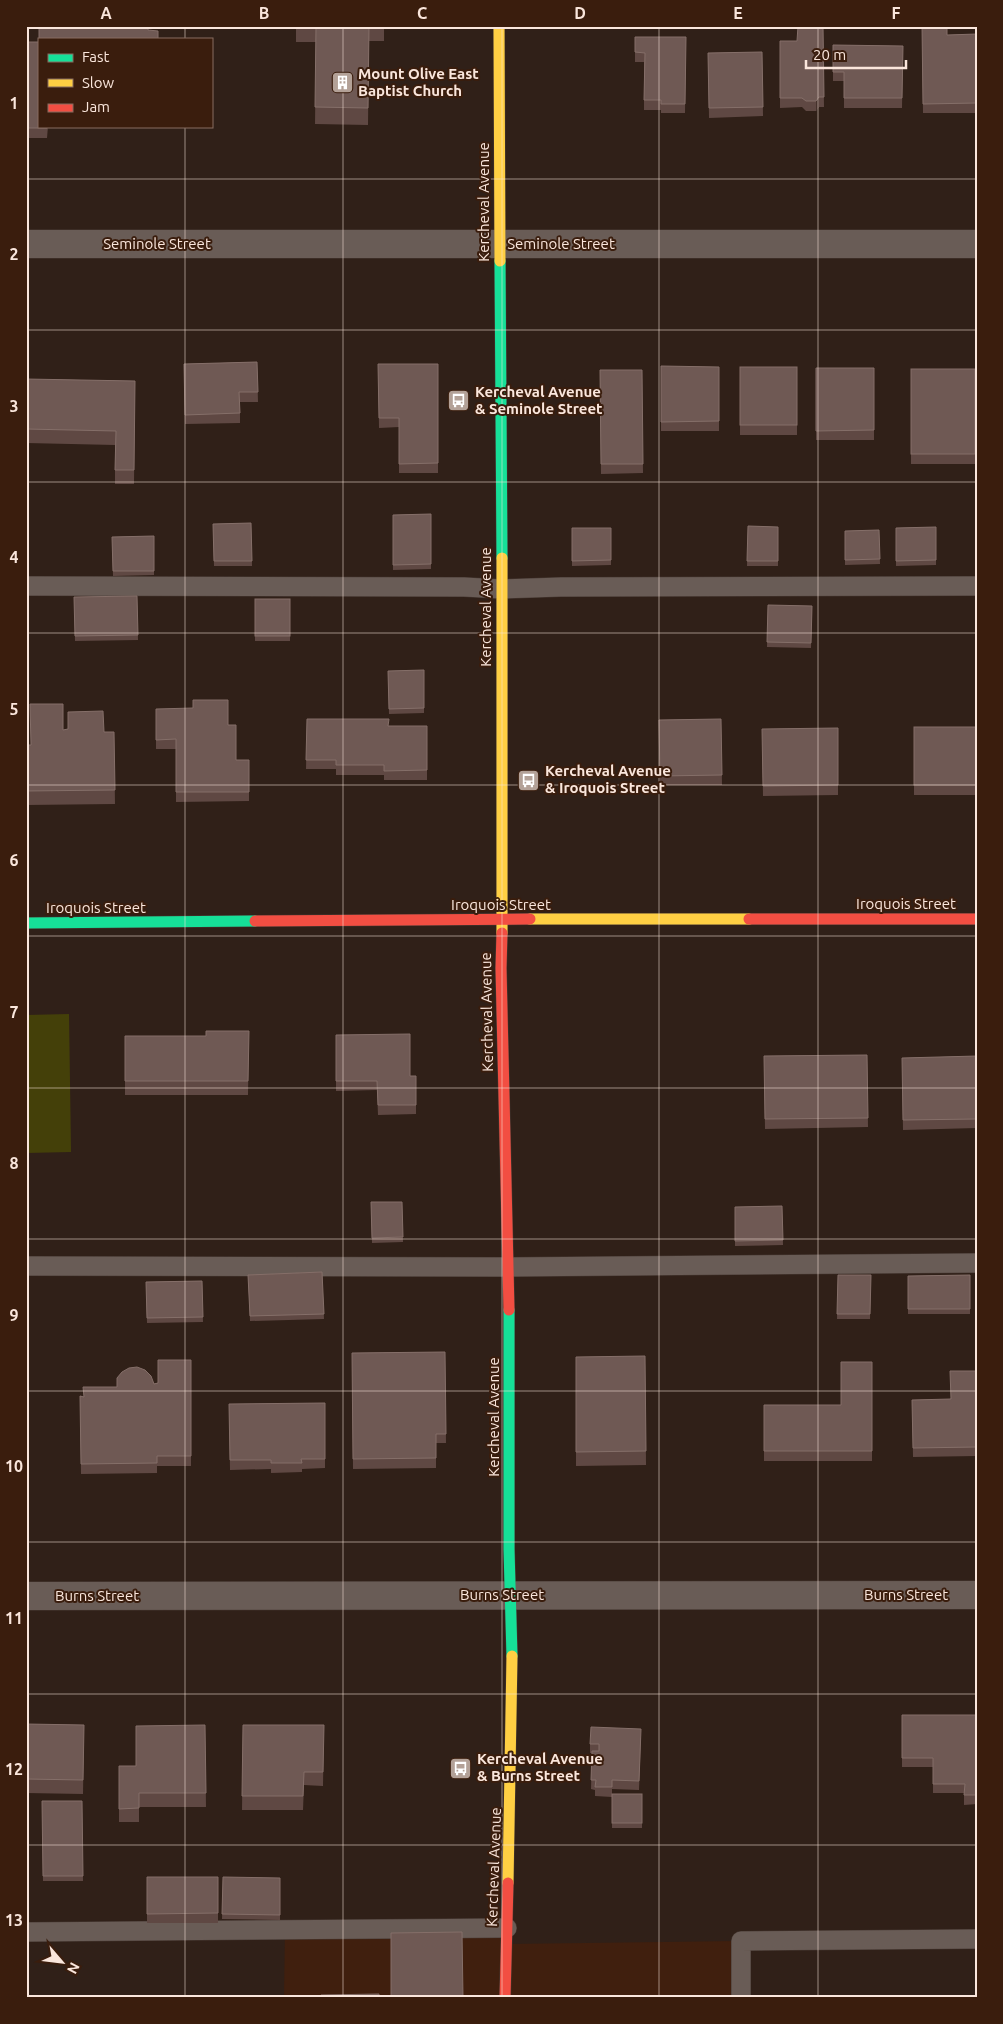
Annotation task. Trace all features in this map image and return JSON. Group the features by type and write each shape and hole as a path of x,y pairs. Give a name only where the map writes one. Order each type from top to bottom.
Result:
{"street":[{"name":"Kercheval Avenue","path":"500,26 499,244 503,1109 508,1267 511,1771 505,1998"},
{"name":"Seminole Street","path":"26,244 977,244"},
{"name":"Iroquois Street","path":"26,923 502,919 977,919"},
{"name":"Burns Street","path":"26,1596 977,1595"}],"lane":[{"path":"26,586 454,587 501,589 562,587 977,586"},
{"path":"26,1266 508,1267 977,1263"},
{"path":"26,1932 507,1928"},
{"path":"741,1998 741,1941 977,1939"}],"shaded area":[{"path":"69,1014 71,1152 26,1153 26,1015"},
{"path":"507,1928 507,1944 741,1941 741,1998 284,1998 285,1930"}],"building":[{"path":"39,26 148,26 148,30 158,31 158,38 39,38"},
{"name":"Mount Olive East Baptist Church","path":"316,26 369,26 368,108 315,107"},
{"path":"798,26 823,26 824,97 819,97 816,101 806,101 802,98 780,98 780,41 797,41"},
{"path":"922,26 947,26 947,35 977,34 977,103 923,104"},
{"path":"635,37 686,37 685,104 661,104 661,100 644,100 645,53 635,52"},
{"path":"26,42 38,42 38,128 26,128"},
{"path":"833,45 903,46 902,98 844,98 844,72 833,72"},
{"path":"762,52 763,107 709,108 708,53"},
{"path":"257,362 258,392 239,392 240,413 185,415 184,364"},
{"path":"378,364 438,364 438,463 399,464 399,418 379,418"},
{"path":"661,366 719,367 719,421 661,422"},
{"path":"740,367 797,367 797,425 740,425"},
{"path":"816,368 874,368 874,430 816,431"},
{"path":"911,369 975,369 975,454 911,454"},
{"path":"600,370 642,370 643,464 601,464"},
{"path":"26,379 135,381 134,470 115,470 116,431 26,429"},
{"path":"431,514 431,564 393,565 393,515"},
{"path":"251,523 252,561 214,561 213,524"},
{"path":"748,526 778,527 778,561 747,561"},
{"path":"936,527 936,560 896,561 896,528"},
{"path":"572,528 611,528 611,560 572,561"},
{"path":"879,530 880,559 845,560 845,531"},
{"path":"154,536 154,571 113,571 112,537"},
{"path":"137,596 138,635 75,636 74,597"},
{"path":"255,599 290,599 290,636 255,636"},
{"path":"768,605 812,606 811,643 767,642"},
{"path":"424,670 424,708 389,709 388,671"},
{"path":"193,700 228,700 228,725 236,725 236,760 249,760 249,792 176,792 176,739 156,740 156,709 193,708"},
{"path":"30,704 63,704 63,730 68,729 68,712 103,711 104,732 114,732 115,790 26,791 26,745 31,745"},
{"path":"307,719 389,719 388,726 427,726 427,770 384,771 384,765 336,765 336,760 306,760"},
{"path":"721,719 722,775 660,776 659,720"},
{"path":"914,727 977,727 977,785 914,785"},
{"path":"838,728 838,785 763,786 762,729"},
{"path":"206,1031 249,1031 248,1081 125,1081 125,1036 206,1036"},
{"path":"410,1034 410,1076 416,1076 416,1105 378,1105 377,1081 336,1081 336,1035"},
{"path":"867,1055 868,1118 765,1119 764,1056"},
{"path":"977,1056 977,1119 903,1120 902,1058"},
{"path":"371,1202 402,1202 403,1237 372,1238"},
{"path":"782,1206 783,1240 735,1241 735,1207"},
{"path":"322,1272 324,1314 250,1316 248,1275"},
{"path":"838,1275 871,1275 870,1314 837,1314"},
{"path":"970,1275 970,1309 908,1309 908,1276"},
{"path":"202,1281 203,1317 147,1318 146,1282"},
{"path":"445,1352 446,1434 436,1434 436,1458 353,1459 352,1353"},
{"path":"645,1356 646,1451 576,1452 576,1357"},
{"path":"158,1360 191,1360 191,1456 157,1456 157,1463 81,1464 80,1396 84,1397 83,1387 117,1387 117,1378 122,1372 129,1368 137,1367 145,1370 151,1376 154,1384 158,1383"},
{"path":"841,1362 872,1362 872,1451 764,1451 764,1405 841,1405"},
{"path":"950,1371 977,1371 977,1447 913,1448 912,1400 951,1399"},
{"path":"325,1403 325,1459 301,1459 302,1463 271,1463 271,1460 230,1460 229,1404"},
{"path":"902,1715 977,1715 977,1795 964,1795 965,1784 933,1784 933,1758 902,1758"},
{"path":"26,1724 84,1725 83,1780 26,1779"},
{"path":"205,1725 206,1793 139,1793 139,1808 119,1809 119,1766 136,1766 136,1726"},
{"path":"243,1725 324,1725 323,1772 304,1772 303,1796 242,1796"},
{"path":"591,1727 641,1729 639,1781 612,1780 612,1787 595,1787 596,1780 591,1780 592,1751 599,1751 599,1744 590,1744"},
{"path":"612,1794 642,1794 642,1823 612,1823"},
{"path":"42,1801 82,1801 83,1876 43,1876"},
{"path":"147,1877 218,1877 218,1913 147,1914"},
{"path":"223,1877 280,1878 280,1915 222,1914"},
{"path":"462,1932 463,1998 391,1998 391,1933"},
{"path":"379,1994 379,1998 321,1998 321,1995"}],"traffic: fast":[{"path":"500,261 502,558"},
{"path":"26,923 255,921"},
{"path":"509,1310 509,1549 512,1656"}],"traffic: slow":[{"path":"499,26 500,261"},
{"path":"502,558 502,933"},
{"path":"530,919 749,919"},
{"path":"508,1883 512,1656"}],"traffic: jam":[{"path":"255,921 530,919"},
{"path":"749,919 977,919"},
{"path":"502,933 501,968 509,1310"},
{"path":"505,1998 508,1883"}],"place":[{"name":"Mount Olive East Baptist Church","path":"342,83"},
{"name":"Kercheval Avenue & Seminole Street","path":"459,401"},
{"name":"Kercheval Avenue & Iroquois Street","path":"529,780"},
{"name":"Kercheval Avenue & Burns Street","path":"461,1768"}]}
